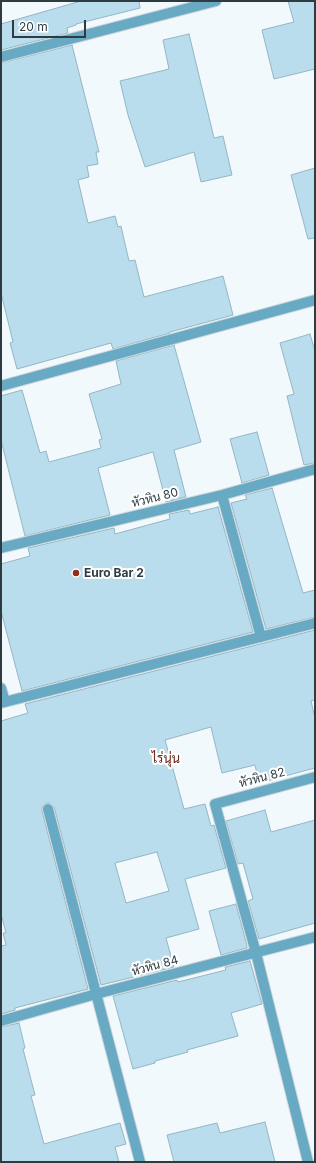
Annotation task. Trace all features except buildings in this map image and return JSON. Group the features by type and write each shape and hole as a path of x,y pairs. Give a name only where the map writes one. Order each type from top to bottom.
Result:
{"street":[{"path":"1,57 216,1"},
{"path":"1,386 315,300"},
{"name":"หัวหิน 80","path":"1,548 222,495 315,470"},
{"path":"222,495 261,637"},
{"path":"1,688 3,702 315,623"},
{"name":"หัวหิน 82","path":"256,953 215,804 315,777"},
{"path":"48,809 140,1162"},
{"name":"หัวหิน 84","path":"1,1021 96,994 315,937"},
{"path":"256,953 308,1162"}],"place":[{"name":"Euro Bar 2","path":"76,573"}],"district":[{"name":"ไร่นุ่น","path":"166,759"}]}
